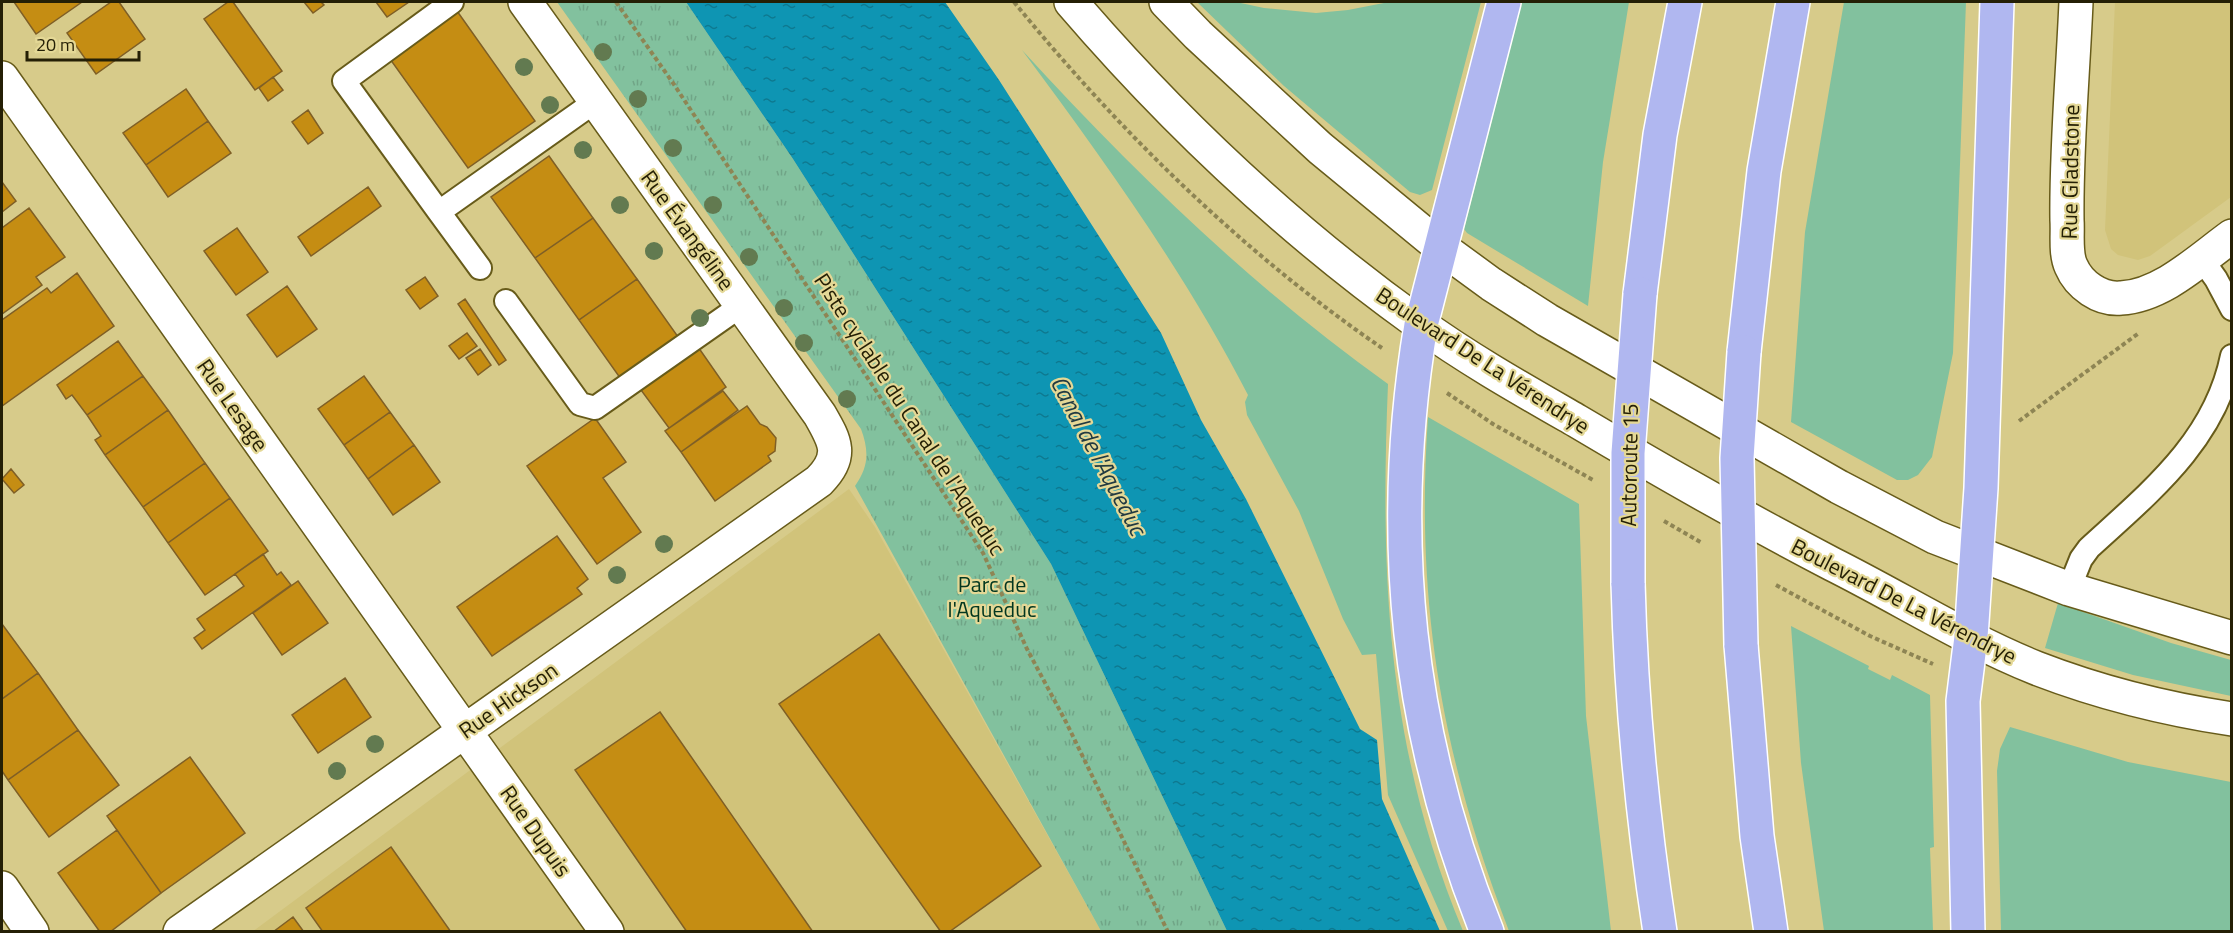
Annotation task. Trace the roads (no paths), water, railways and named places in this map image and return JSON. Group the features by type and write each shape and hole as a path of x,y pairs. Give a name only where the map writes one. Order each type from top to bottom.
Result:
{"highway":[{"path":"1487,932 1449,829 1417,684 1408,623 1404,485 1412,378 1421,325 1439,246 1504,2"},
{"name":"Autoroute 15","path":"1660,932 1647,843 1635,732 1628,583 1628,453 1640,294 1660,135 1685,2"},
{"path":"1771,932 1757,836 1741,645 1737,458 1744,352 1768,139 1793,2"},
{"path":"1968,932 1962,724 1977,554 1997,2"}],"street":[{"name":"Rue Évangéline","path":"525,2 820,414 835,447 832,465"},
{"name":"Boulevard De La Vérendrye","path":"1071,2 1156,96 1227,165 1321,248 1421,325 1481,364 1665,473 1971,638 2036,668 2083,684 2146,701 2232,719"},
{"path":"1166,2 1278,110 1439,246 1546,320 1891,515 1977,554 2069,589 2232,638"},
{"name":"Rue Gladstone","path":"2076,2 2067,205 2068,255 2079,279 2092,290 2107,297 2133,297 2157,287 2201,258"},
{"name":"Rue Lesage","path":"2,78 464,732"},
{"path":"2201,258 2232,236"},
{"name":"Rue Hickson","path":"180,932 819,481 832,465"},
{"name":"Rue Dupuis","path":"464,732 607,932"},
{"path":"2,888 32,932"}],"lane":[{"path":"452,2 344,81 480,268"},
{"path":"439,212 596,101"},
{"path":"2201,258 2217,279 2232,309"},
{"path":"506,301 580,404 595,408 742,305"},
{"path":"2069,589 2081,559 2089,548 2155,489 2189,449 2219,396 2232,356"}],"water":[{"name":"Canal de l'Aqueduc","path":"686,2 945,2 999,80 1161,333 1201,420 1246,499 1360,729 1377,740 1382,799 1440,931 1227,931 1051,564 793,159"}],"park label":[{"name":"Parc de l'Aqueduc","path":"992,596"}]}
